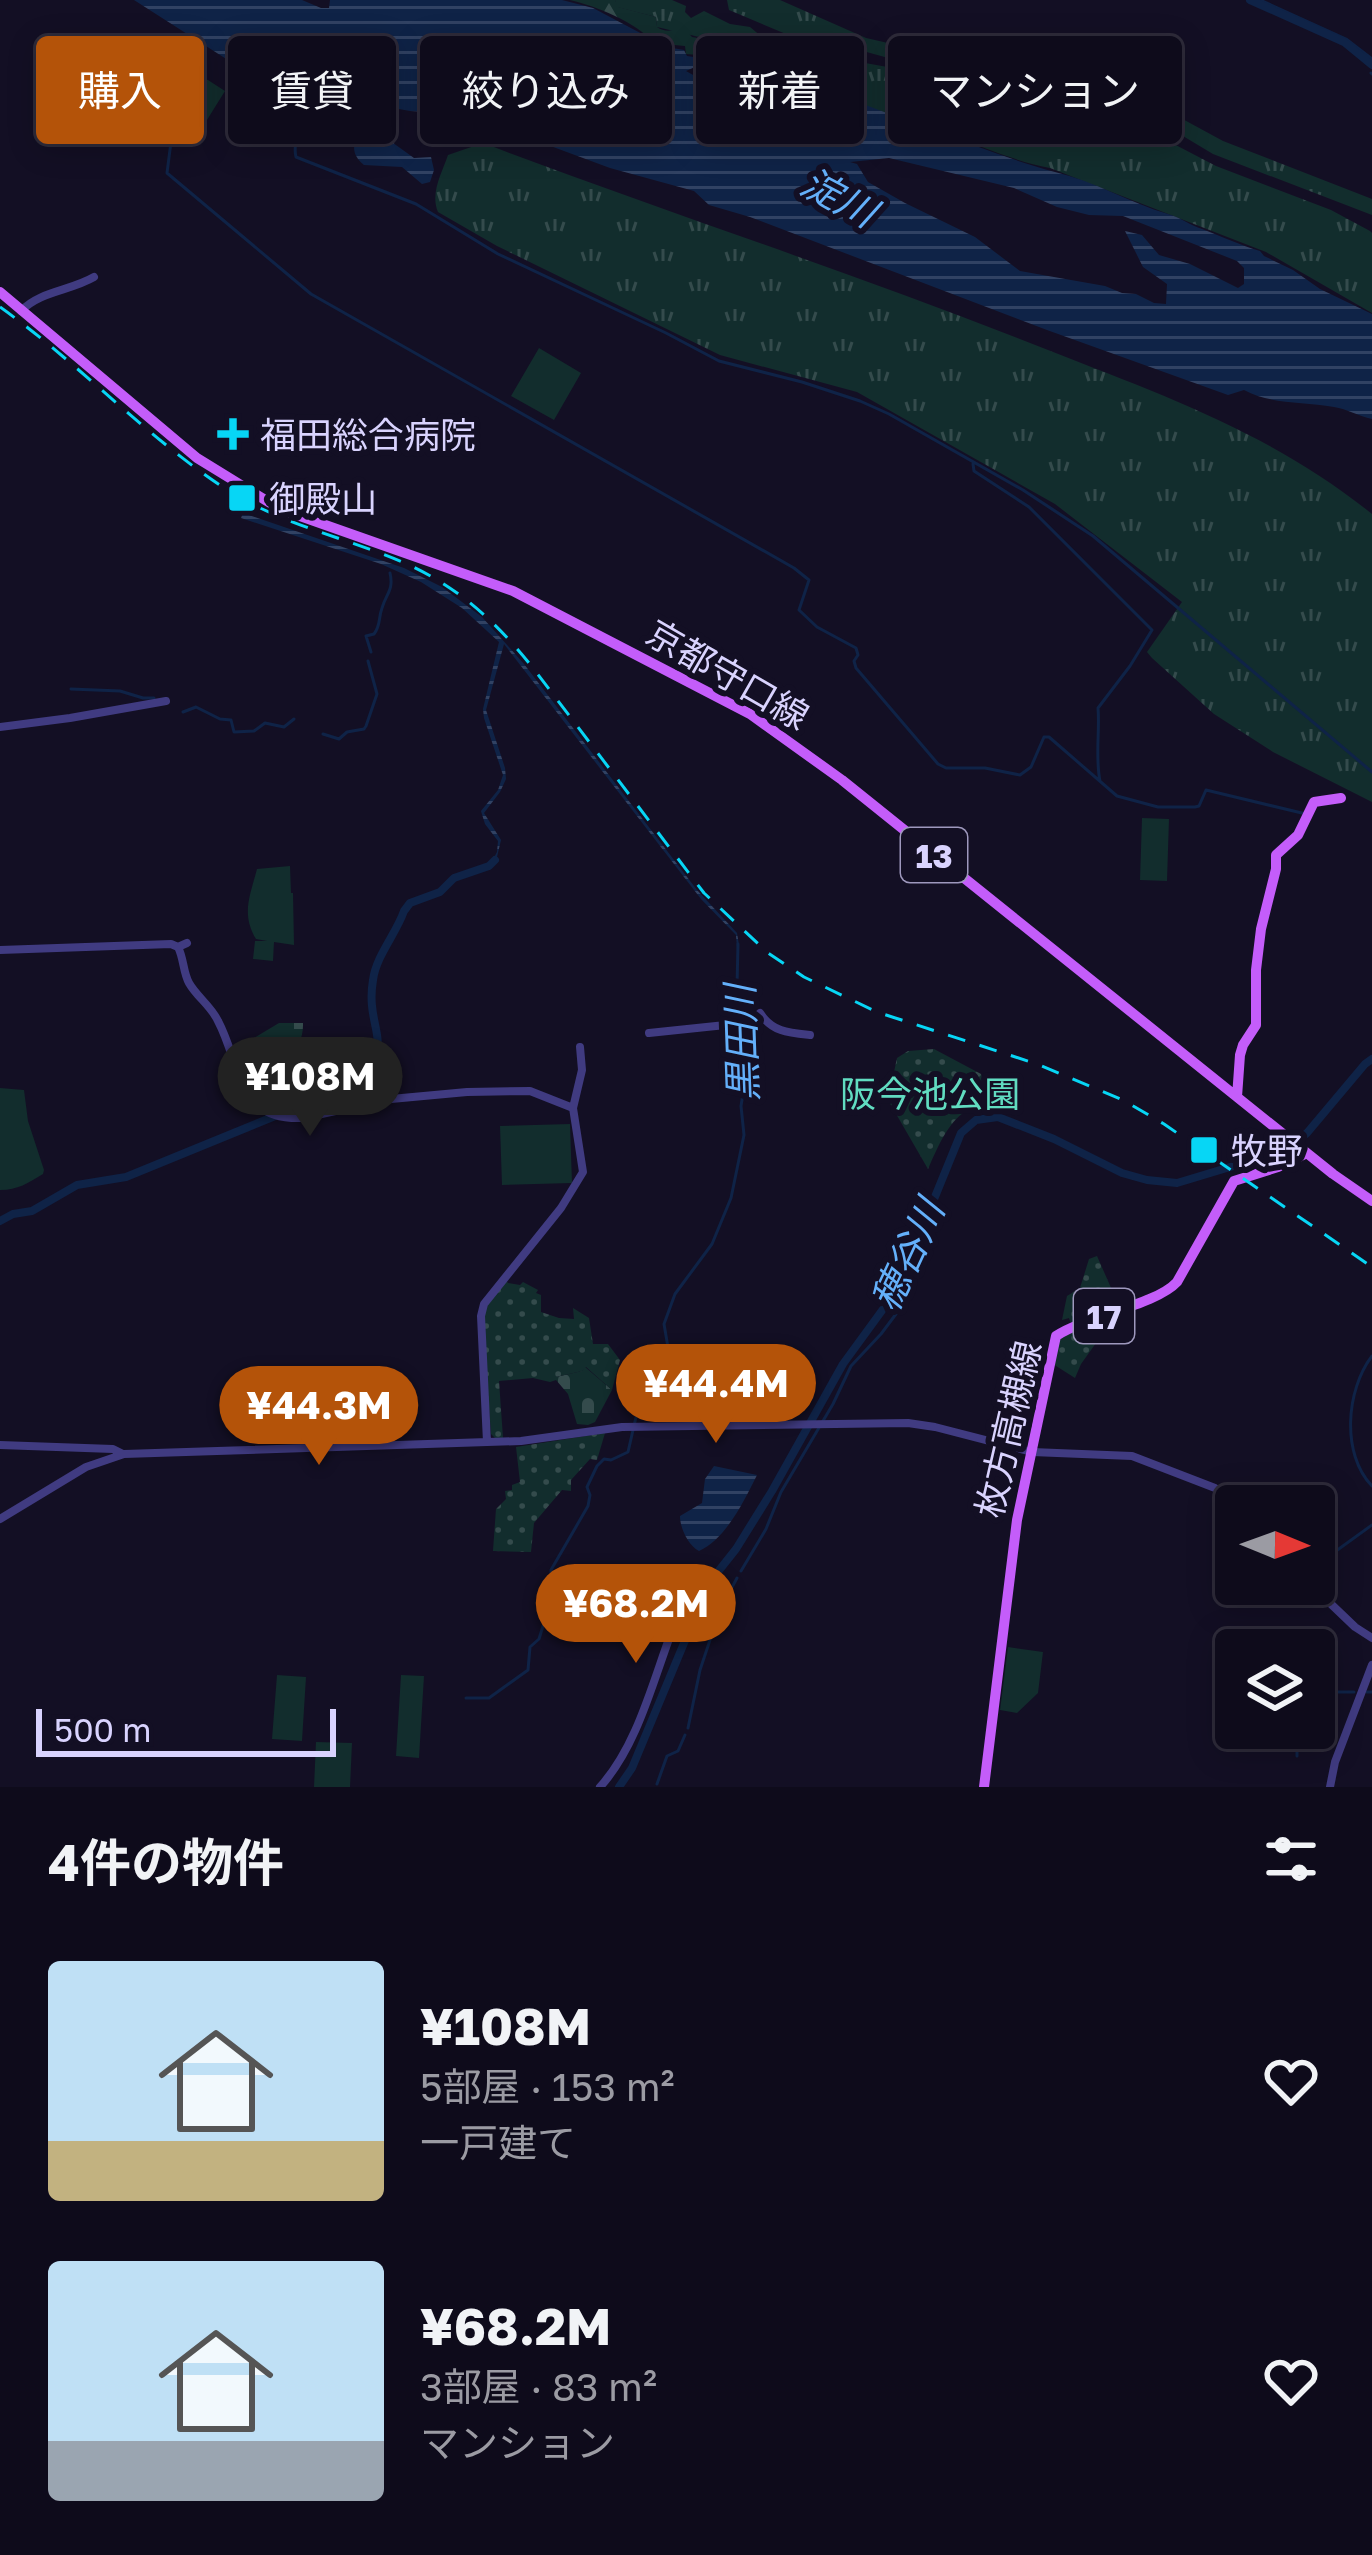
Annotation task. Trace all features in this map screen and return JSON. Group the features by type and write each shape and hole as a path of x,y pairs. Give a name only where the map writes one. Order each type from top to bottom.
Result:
{"main road":[{"name":"京都守口線","path":"0,292 197,458 280,508 513,591 750,714 842,780 1372,1201"},
{"path":"1237,1097 1240,1055 1256,1025 1259,947 1276,855 1298,835 1314,802 1341,798"},
{"name":"枚方高槻線","path":"984,1787 1014,1536 1056,1336 1169,1291 1234,1181 1278,1167 1304,1150"}],"street":[{"path":"21,310 35,298 94,277"},
{"path":"0,727 166,701"},
{"path":"0,950 183,945 188,982 221,1026 245,1091 264,1110 291,1118 413,1096 523,1090 573,1108"},
{"path":"760,1013 777,1030 810,1035"},
{"path":"650,1033 736,1024"},
{"path":"488,1442 481,1316 484,1304 561,1208 583,1172 573,1108 582,1070 580,1047"},
{"path":"0,1519 86,1467 124,1454 521,1441 631,1426 920,1425 1032,1452 1132,1456 1215,1488"},
{"path":"0,1445 113,1449 124,1454"},
{"path":"599,1787 614,1771 685,1599 704,1572"},
{"path":"1332,1605 1372,1638"},
{"path":"1330,1787 1372,1665"}],"green space":[{"path":"570,0 615,0 618,7 656,17 657,27 663,30 682,26 696,38 696,55 686,54 685,46 672,45 672,36 646,36 592,6"},
{"path":"615,0 672,0 686,6 691,18 704,11 730,24 750,27 761,36 696,36 657,27 656,17 617,7"},
{"path":"727,0 780,0 861,36 791,36 729,10"},
{"path":"864,37 888,43 888,58 864,51"},
{"path":"864,63 888,67 888,115 864,107"},
{"path":"204,79 225,91 204,125"},
{"path":"1182,119 1223,141 1372,199 1372,215 1213,154 1182,135"},
{"path":"486,144 908,296 1217,419 1334,486 1372,514 1372,802 1273,752 1214,714 1152,658 1147,652 1182,602 1055,504 857,392 720,355 497,246 438,212 436,190 448,155"},
{"path":"974,144 1174,144 1216,166 1331,210 1372,233 1372,313 1266,252 1050,168"},
{"path":"539,348 581,373 554,420 511,396"},
{"path":"1142,818 1169,819 1167,881 1140,880"},
{"path":"290,866 294,945 274,942 273,961 253,959 255,941 267,941 256,939 249,921 257,869"},
{"path":"279,1023 303,1023 298,1043 286,1055 249,1069 239,1047"},
{"name":"阪今池公園","path":"934,1049 981,1074 991,1100 956,1119 928,1169 888,1100 897,1058 908,1051"},
{"path":"0,1088 24,1090 28,1121 44,1170 23,1185 0,1190"},
{"path":"570,1124 572,1183 502,1185 500,1126"},
{"path":"1097,1256 1119,1306 1071,1324 1069,1318 1062,1320 1067,1296 1080,1288 1089,1259"},
{"path":"504,1277 508,1283 523,1282 538,1290 541,1312 574,1319 573,1308 589,1318 593,1344 608,1344 620,1360 612,1390 586,1367 550,1382 533,1378 499,1381 503,1438 495,1438 482,1311"},
{"path":"1119,1314 1121,1332 1101,1336 1075,1378 1053,1364 1063,1336"},
{"path":"585,1367 612,1390 595,1422 588,1425 577,1424 568,1394 556,1380"},
{"path":"605,1433 597,1460 590,1459 571,1480 571,1491 562,1490 534,1523 531,1552 493,1551 496,1509 506,1499 505,1491 520,1482 516,1447"},
{"path":"1008,1647 1043,1652 1038,1693 1017,1713 1000,1710"},
{"path":"277,1675 306,1677 302,1741 272,1739"},
{"path":"401,1675 424,1676 419,1758 396,1756"},
{"path":"316,1742 352,1743 350,1787 314,1787"}],"water":[{"path":"134,0 302,0 329,8 330,0 562,0 593,8 646,36 420,36 420,112 396,108 396,36 228,36 228,60 204,45 204,36 190,36"},
{"name":"淀川","path":"672,48 696,57 696,67 686,71 696,77 696,144 864,144 864,104 888,113 888,144 971,144 1084,181 1260,251 1320,289 1372,314 1372,419 1244,390 1228,395 709,205 694,191 545,144 672,144","holes":["889,158 1014,188 1089,215 1123,216 1237,261 1244,268 1244,284 1238,288 1190,264 1159,255 1142,235 1125,231 1143,267 1167,284 1166,304 1105,286 1020,271 975,237 868,182 857,164 850,162"]},
{"path":"355,144 395,144 414,158 431,157 430,182 422,184 402,167 364,165"},
{"path":"243,513 404,568 442,587 482,617 524,664 697,890 737,933 737,949 736,935 701,899 504,644 486,710 506,779 484,813 501,840 496,861 489,867 498,841 481,811 503,775 483,709 499,642 462,608 421,582 241,518"},
{"path":"714,1466 757,1475 726,1529 699,1551 685,1536 680,1516 702,1503 705,1479"}],"waterway":[{"path":"1250,0 1344,42 1372,65"},
{"path":"1260,0 1346,39 1372,59"},
{"path":"171,144 167,173 311,294 809,580 799,610 817,627 856,648 856,668 938,764 1020,775 1031,767 1044,737 1049,737 1117,796 1158,807 1195,807 1206,790 1306,814"},
{"path":"295,144 296,157 416,204 498,254 719,361 860,401 1023,490 1093,536 1372,772"},
{"path":"973,464 974,471 1029,507 1152,630 1098,708 1100,781"},
{"path":"371,652 366,636 378,628 390,573"},
{"path":"323,734 339,739 366,726 377,694 368,661"},
{"path":"71,689 154,698"},
{"path":"183,712 196,707 231,720 234,732 254,731 265,723 284,727 294,719"},
{"path":"0,1221 32,1211 77,1185 126,1177 280,1114 348,1092 364,1075 377,1049 373,980 404,911 410,903 440,892 454,878 495,860"},
{"name":"黒田川","path":"466,1698 489,1698 528,1670 530,1647 564,1604 551,1570 588,1506 587,1487 604,1459 628,1452 639,1404 671,1365 664,1324 675,1294 712,1244 731,1198 744,1135 738,944"},
{"name":"穂谷川","path":"619,1787 632,1768 709,1583 772,1491 843,1364 897,1290 961,1133 976,1120 998,1117 1122,1173 1177,1183 1294,1143 1372,1059"},
{"name":"穂谷川","path":"921,1232 923,1236"},
{"path":"741,1571 851,1366 899,1310 925,1240"},
{"path":"1372,1356 1357,1386 1351,1422 1355,1457 1372,1486"},
{"path":"1335,1553 1372,1525"},
{"path":"722,1606 737,1578"},
{"path":"688,1728 719,1613"},
{"path":"1335,1692 1354,1692"},
{"path":"1367,1692 1372,1692"},
{"path":"657,1784 667,1756 678,1751 685,1735"},
{"path":"1297,1749 1297,1756"}],"railway":[{"path":"0,307 229,491 272,514 407,564 477,608 533,668 704,893 768,953 804,977 877,1012 1037,1064 1123,1100 1372,1267"}],"place":[{"name":"福田総合病院","path":"233,434"},
{"name":"御殿山","path":"242,498"},
{"name":"牧野","path":"1204,1150"}]}
